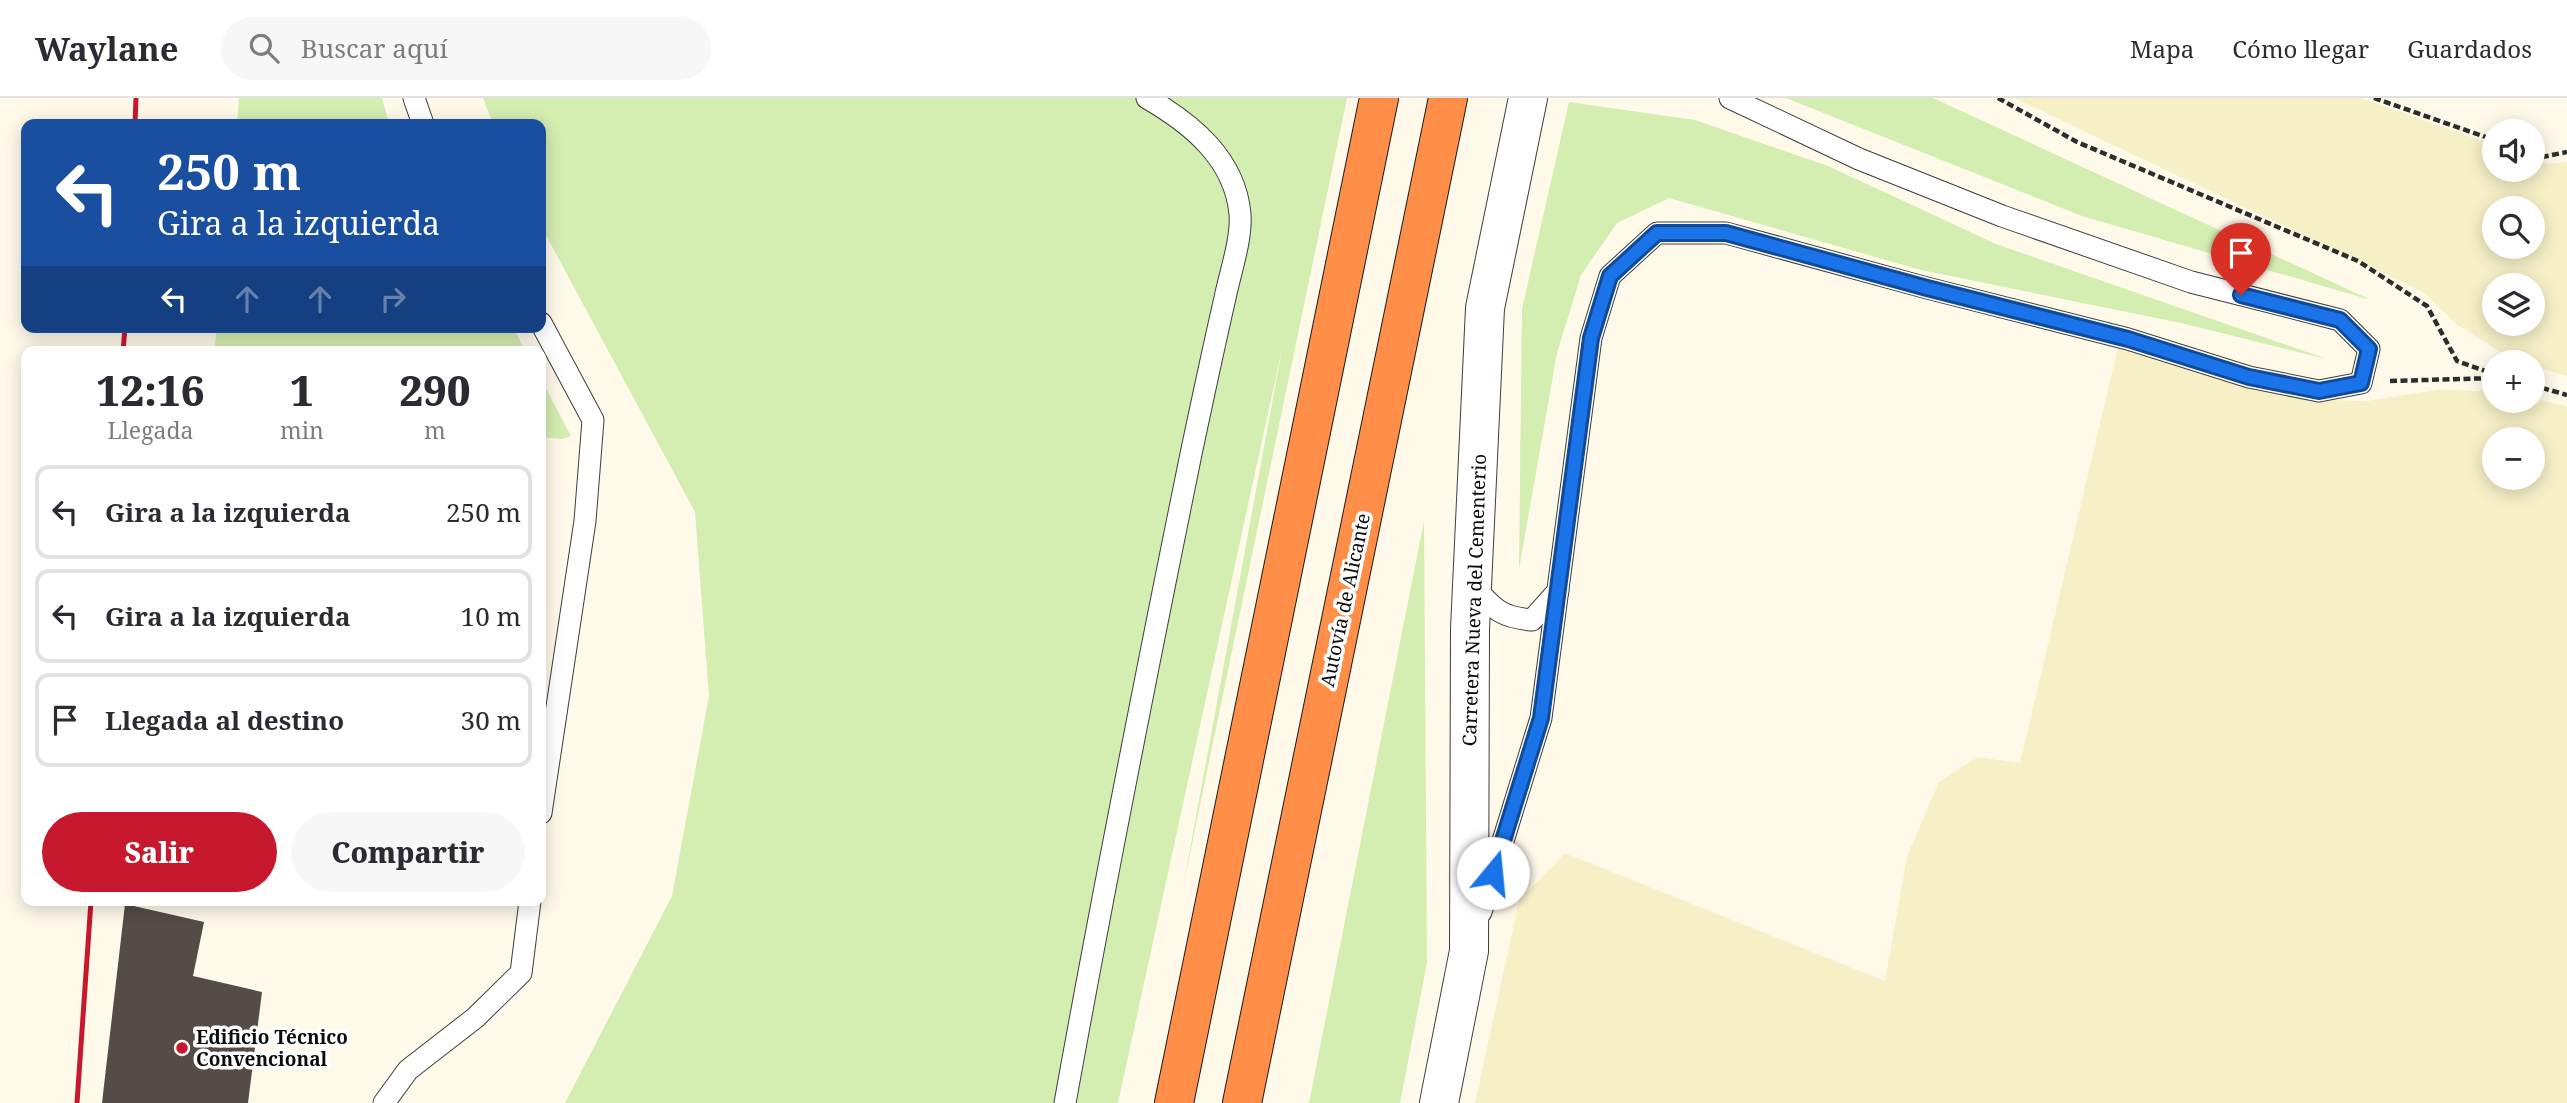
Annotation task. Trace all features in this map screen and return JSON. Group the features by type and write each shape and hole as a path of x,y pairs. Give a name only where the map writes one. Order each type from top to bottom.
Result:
{"highway":[{"path":"1174,1103 1379,98"},
{"name":"Autovía de Alicante","path":"1242,1103 1448,98"}],"street":[{"name":"Carretera Nueva del Cementerio","path":"1439,1103 1469,951 1472,585 1485,308 1528,98"}],"lane":[{"path":"414,98 422,119"},
{"path":"1065,1103 1138,715 1236,249 1240,215 1233,183 1222,159 1196,133 1147,98"},
{"path":"1469,951 1541,718 1591,338 1610,276 1657,233 1726,233 2128,339 2249,377 2319,391 2361,383 2369,349 2340,320 2191,282 2002,216 1859,159 1730,98"},
{"path":"546,332 593,420 585,521 546,780"},
{"path":"1472,585 1496,610 1511,618 1532,620 1558,591"},
{"path":"384,1103 408,1070 475,1018 521,973 529,906"}],"path":[{"path":"1998,98 2077,142 2358,261 2427,306 2457,361 2482,371"},
{"path":"2374,98 2482,136"},
{"path":"2545,156 2567,152"},
{"path":"2361,383 2482,377"},
{"path":"2545,389 2567,395"}],"shaded area":[{"path":"2014,98 2361,98 2482,141 2482,182 2545,182 2545,163 2567,162 2567,376 2545,370 2545,350 2497,350 2456,324 2423,292"},
{"path":"2118,347 2212,375 2317,400 2367,401 2441,389 2482,391 2482,413 2545,413 2545,402 2567,406 2567,1103 1475,1103 1519,901 1565,853 1885,981 1907,856 1939,782 1978,757 2020,763"}],"green space":[{"path":"239,98 382,98 388,119 237,119"},
{"path":"483,98 1347,98 1183,887 1283,344 1118,1103 565,1103 672,896 709,696 695,512 546,235 546,119 491,119"},
{"path":"1786,98 1933,98 2371,300 2082,216"},
{"path":"1569,102 1695,120 1828,166 1996,244 2327,359 2181,323 1921,270 1669,198 1617,223 1581,275 1557,353 1519,569 1522,309"},
{"path":"216,333 516,333 523,346 215,346"},
{"path":"546,388 571,436 562,439 546,437"},
{"path":"1424,521 1427,962 1400,1103 1309,1103"}],"building":[{"name":"Edificio Técnico Convencional","path":"125,906 204,922 193,976 262,992 248,1103 102,1103"}],"railway":[{"path":"135,119 136,98"},
{"path":"123,346 125,333"},
{"path":"77,1103 91,906"}],"place":[{"name":"Edificio Técnico Convencional","path":"182,1048"}],"route":[{"path":"1493,873 1541,718 1591,338 1610,276 1657,233 1726,233 2128,339 2249,377 2319,391 2361,383 2369,349 2340,320 2241,295"}]}
